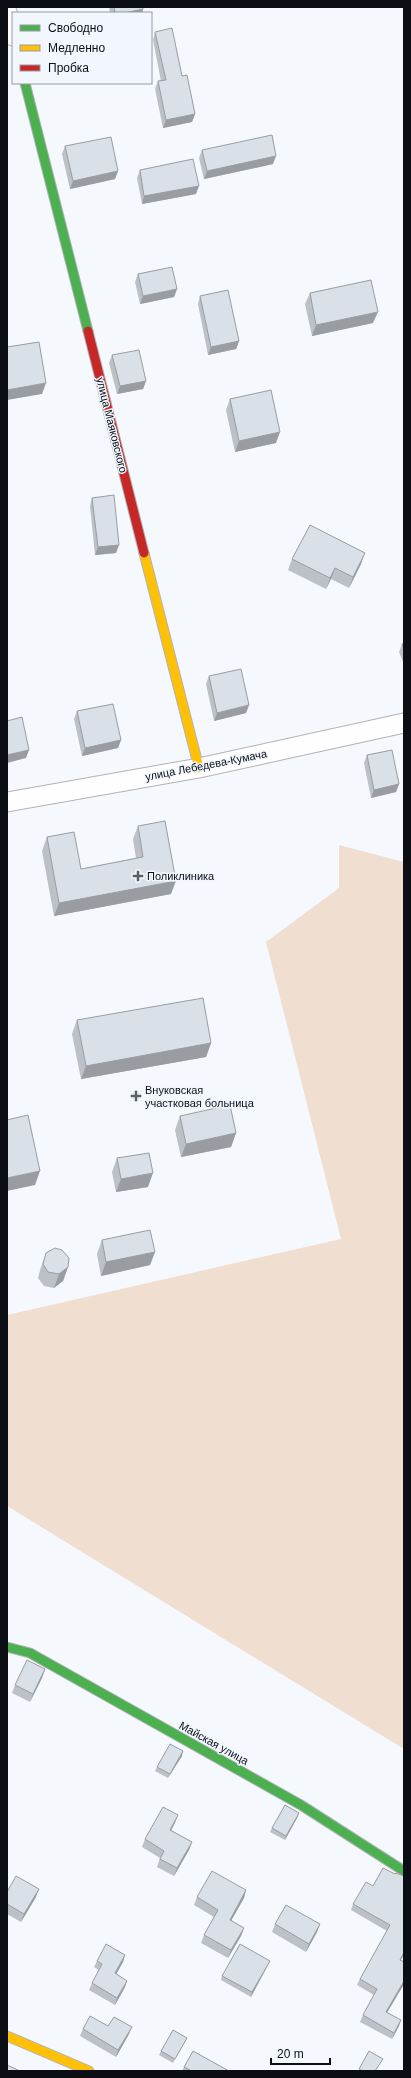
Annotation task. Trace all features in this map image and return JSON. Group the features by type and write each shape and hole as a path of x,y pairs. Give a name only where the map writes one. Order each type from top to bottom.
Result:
{"street":[{"path":"7,12 12,32"},
{"name":"улица Маяковского","path":"25,84 200,768"},
{"name":"улица Лебедева-Кумача","path":"7,802 200,768 404,723"},
{"name":"Майская улица","path":"7,1647 30,1654 301,1805 404,1871"},
{"path":"7,2036 89,2071"}],"shaded area":[{"path":"339,845 404,862 404,1749 7,1506 7,1315 341,1239 266,942 339,888"}],"building":[{"path":"114,7 143,7 143,9 129,12 115,12"},
{"path":"172,28 182,76 187,75 195,114 166,120 158,81 166,80 155,32"},
{"path":"272,135 276,156 207,171 202,150"},
{"path":"111,137 118,171 73,181 65,146"},
{"path":"193,159 199,186 144,196 140,170"},
{"path":"172,267 177,289 143,296 138,274"},
{"path":"371,280 378,312 316,325 310,293"},
{"path":"228,290 239,341 211,347 200,296"},
{"path":"39,342 46,383 7,390 7,347"},
{"path":"139,350 146,381 120,386 112,355"},
{"path":"271,390 280,432 239,441 230,399"},
{"path":"114,495 119,545 98,547 92,498"},
{"path":"310,525 365,553 353,577 335,568 330,578 292,559"},
{"path":"241,669 249,705 217,713 209,676"},
{"path":"113,704 121,740 85,748 77,711"},
{"path":"22,717 29,750 7,755 7,721"},
{"path":"392,750 399,784 374,790 367,755"},
{"name":"Поликлиника","path":"165,821 176,881 59,903 47,837 74,832 81,869 143,857 138,826"},
{"path":"203,998 211,1043 86,1066 77,1020"},
{"path":"230,1105 236,1133 186,1144 180,1116"},
{"path":"28,1115 40,1171 7,1178 7,1120"},
{"path":"149,1153 153,1173 121,1179 117,1158"},
{"path":"150,1230 155,1252 106,1262 102,1240"},
{"path":"55,1248 62,1250 69,1258 68,1267 59,1274 48,1272 43,1264 46,1253"},
{"path":"27,1660 45,1669 33,1694 15,1685"},
{"path":"170,1744 183,1751 170,1774 157,1767"},
{"path":"285,1805 299,1813 286,1836 272,1828"},
{"path":"163,1807 178,1815 170,1830 192,1842 177,1868 160,1859 164,1851 145,1839"},
{"path":"383,1868 395,1874 404,1876 404,1952 400,1960 404,1962 404,1981 386,2012 401,2020 394,2033 363,2015 377,1989 360,1979 390,1925 353,1904 366,1882 373,1886"},
{"path":"212,1871 246,1890 230,1920 244,1928 231,1950 204,1935 218,1910 197,1897"},
{"path":"16,1876 39,1889 24,1914 7,1904 7,1892"},
{"path":"286,1905 320,1924 309,1944 275,1924"},
{"path":"106,1944 125,1955 115,1973 127,1981 117,1998 92,1983 102,1964 97,1961"},
{"path":"240,1944 270,1961 252,1992 222,1976"},
{"path":"90,2016 108,2026 114,2017 132,2027 118,2050 83,2029"},
{"path":"173,2030 187,2038 175,2059 161,2051"},
{"path":"193,2051 229,2071 192,2071 184,2067"},
{"path":"369,2051 383,2059 375,2071 363,2071 359,2069"},
{"path":"7,2065 20,2071 7,2071"}],"traffic: fast":[{"path":"25,84 88,331"},
{"path":"7,1647 30,1653 301,1805 404,1871"}],"traffic: slow":[{"path":"144,553 199,768"},
{"path":"7,2036 89,2071"}],"traffic: jam":[{"path":"88,331 144,553"}],"place":[{"name":"Поликлиника","path":"138,876"},
{"name":"Внуковская участковая больница","path":"136,1096"}]}
